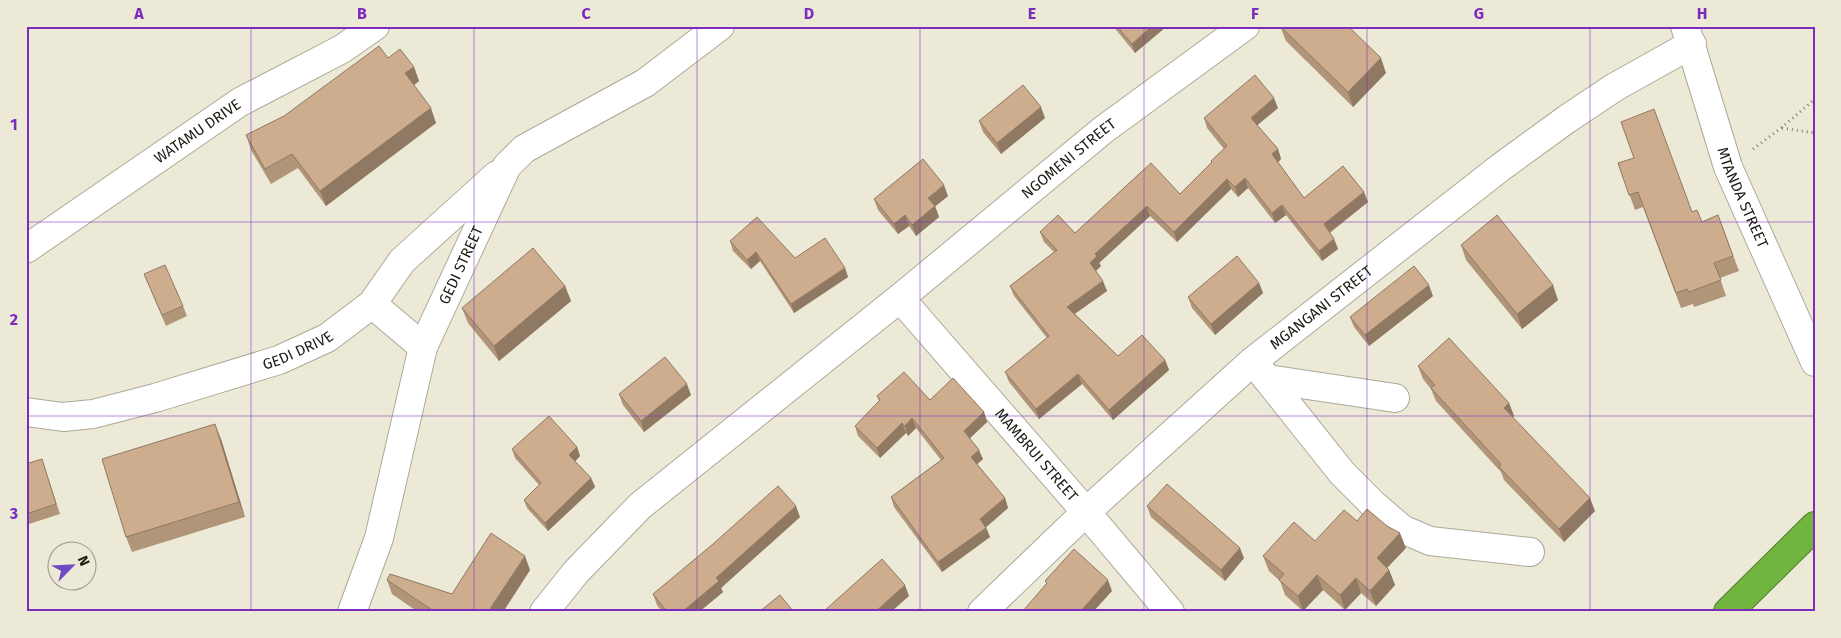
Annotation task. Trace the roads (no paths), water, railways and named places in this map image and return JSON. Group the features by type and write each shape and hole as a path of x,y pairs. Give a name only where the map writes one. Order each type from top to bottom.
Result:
{"highway":[{"path":"1728,612 1815,526"}],"street":[{"name":"WATAMU DRIVE","path":"26,249 240,102 342,49 375,26"},
{"name":"GEDI STREET","path":"352,612 379,538 423,347 507,166 524,149 645,83 720,26"},
{"name":"NGOMENI STREET","path":"544,612 576,572 640,506 900,298 1103,130 1245,26"},
{"name":"MTANDA STREET","path":"1689,35 1728,166 1815,362"},
{"name":"MGANGANI STREET","path":"982,612 1086,512 1260,370 1501,167 1689,35"},
{"name":"GEDI DRIVE","path":"26,412 63,417 92,414 156,398 280,360 327,338 372,304 402,261 507,166"},
{"name":"MAMBRUI STREET","path":"900,298 1086,512 1170,612"},
{"path":"372,304 423,347"},
{"path":"1260,370 1396,398"},
{"path":"1260,370 1342,473 1374,505 1402,529 1430,541 1530,552"}]}
